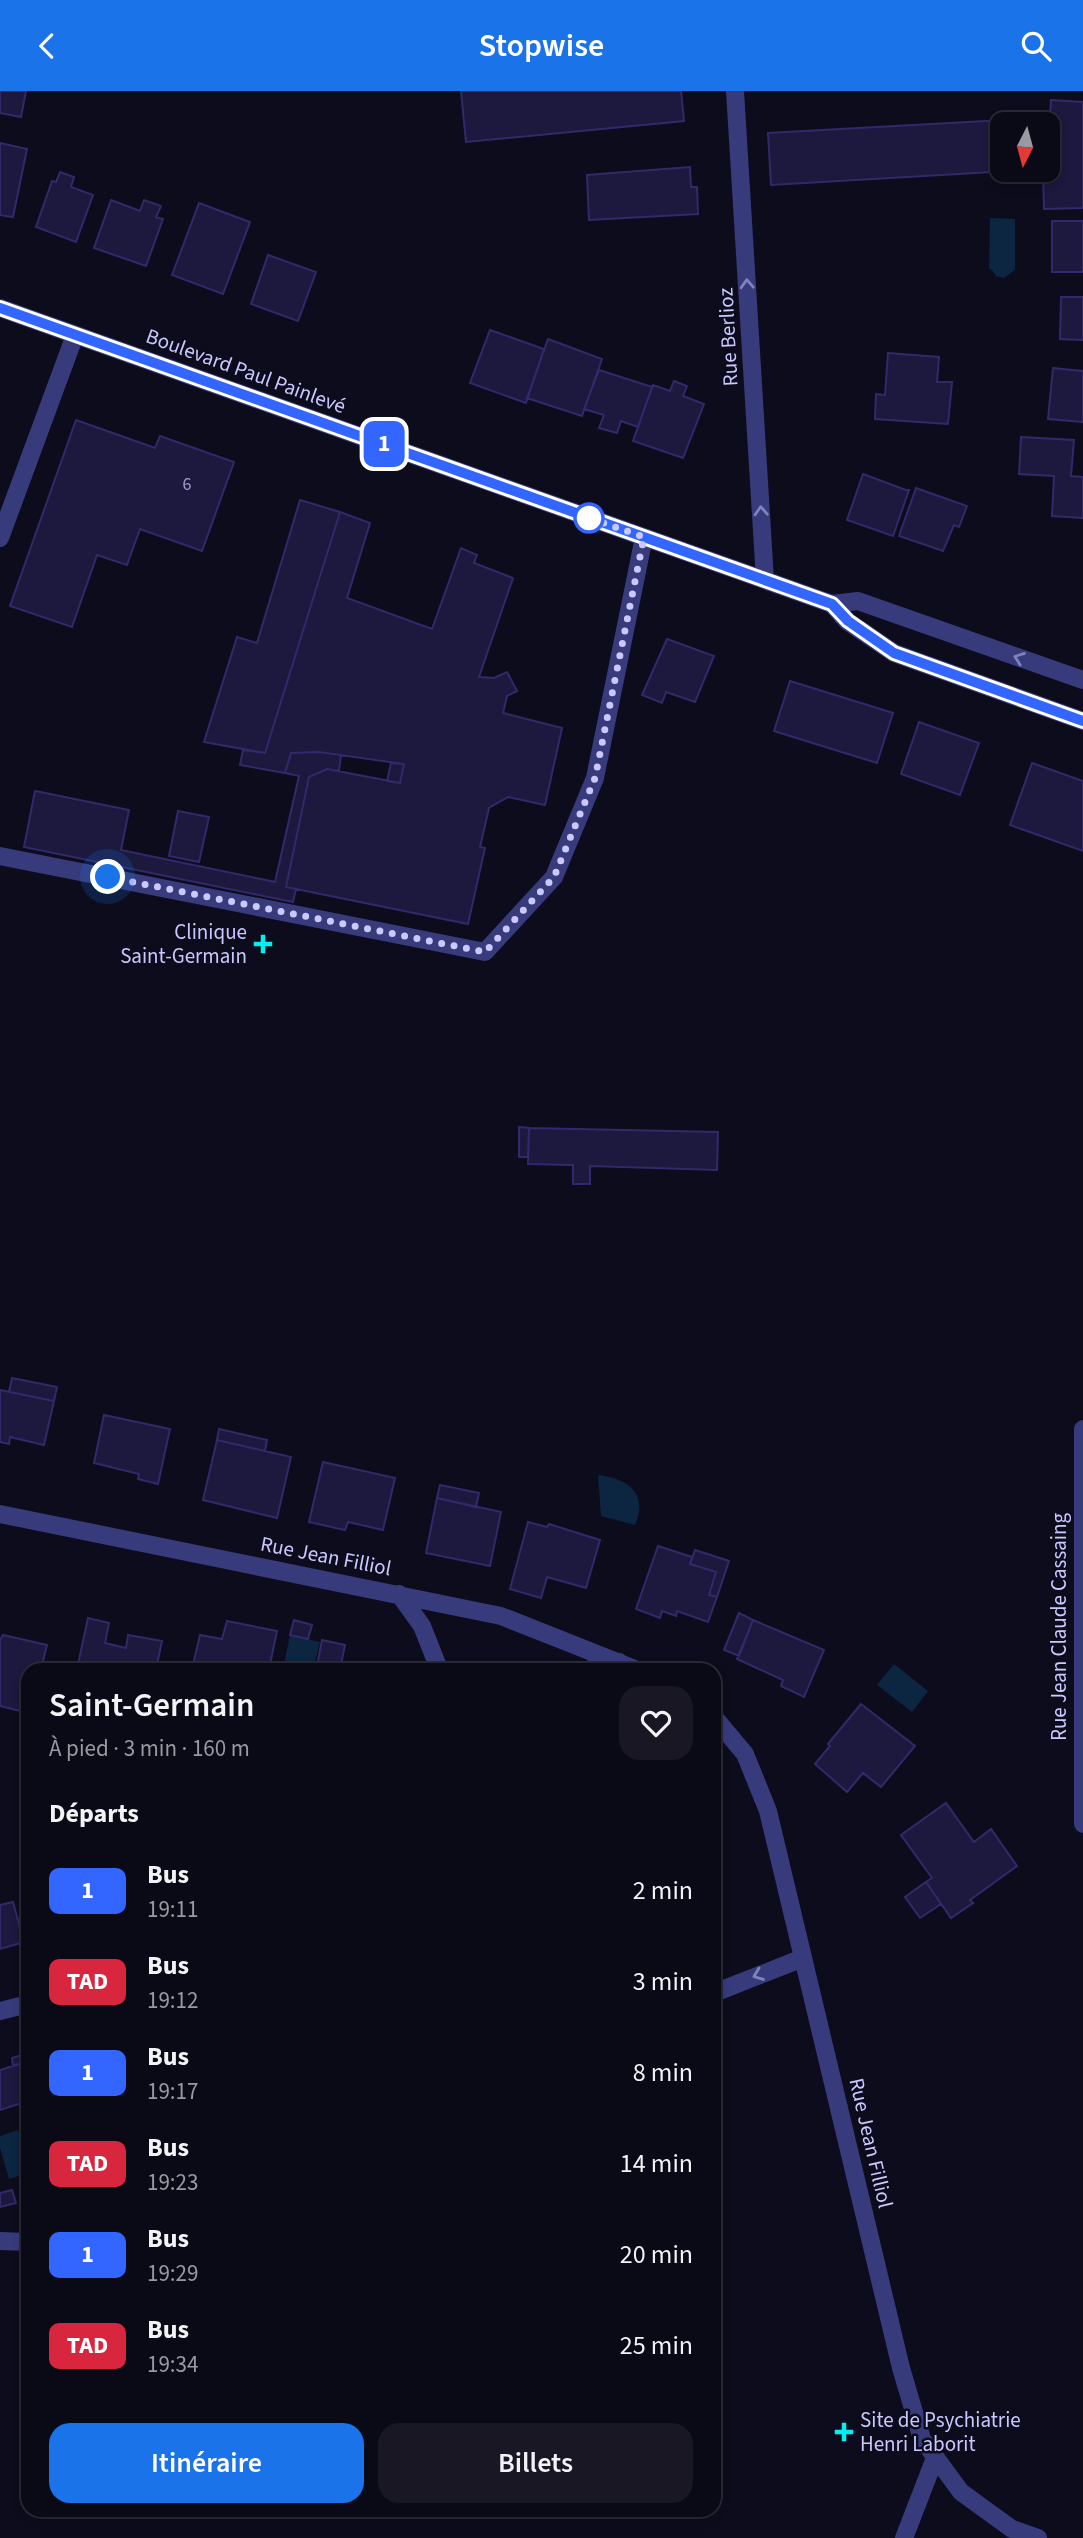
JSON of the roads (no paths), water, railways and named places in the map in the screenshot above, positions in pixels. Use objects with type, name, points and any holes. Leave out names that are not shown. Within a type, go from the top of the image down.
[{"type":"street","name":"Rue Berlioz","points":[[735,91],[765,580]]},
{"type":"street","name":"Boulevard Paul Painlevé","points":[[0,308],[832,604],[858,601],[1078,675]]},
{"type":"street","points":[[0,538],[75,335]]},
{"type":"street","points":[[0,856],[485,952],[554,877],[595,778],[644,537]]},
{"type":"street","name":"Boulevard Paul Painlevé","points":[[832,604],[848,621],[894,653],[1083,721]]},
{"type":"street","name":"Rue Jean Claude Cassaing","points":[[1083,1429],[1083,1824]]},
{"type":"street","name":"Rue Jean Filliol","points":[[0,1514],[501,1616],[619,1663]]},
{"type":"street","points":[[399,1594],[422,1626],[437,1663]]},
{"type":"street","name":"Rue Jean Filliol","points":[[721,1725],[745,1753],[768,1811],[901,2368],[922,2439],[961,2492],[1012,2529],[1038,2538]]},
{"type":"street","points":[[721,1990],[803,1958]]},
{"type":"street","points":[[0,2011],[21,2006]]},
{"type":"street","points":[[0,2241],[21,2242]]},
{"type":"street","points":[[904,2538],[935,2458]]},
{"type":"water","points":[[990,218],[1015,219],[1015,270],[1004,278],[996,276],[989,269]]},
{"type":"water","points":[[598,1475],[618,1480],[633,1489],[639,1504],[635,1525],[601,1516]]},
{"type":"water","points":[[290,1635],[320,1642],[315,1663],[284,1663]]},
{"type":"water","points":[[894,1664],[928,1691],[912,1712],[877,1685]]},
{"type":"water","points":[[18,2130],[21,2140],[21,2175],[9,2179],[0,2148],[0,2136]]},
{"type":"place","name":"Clinique Saint-Germain","points":[[263,944]]},
{"type":"place","name":"Site de Psychiatrie Henri Laborit","points":[[844,2432]]}]
